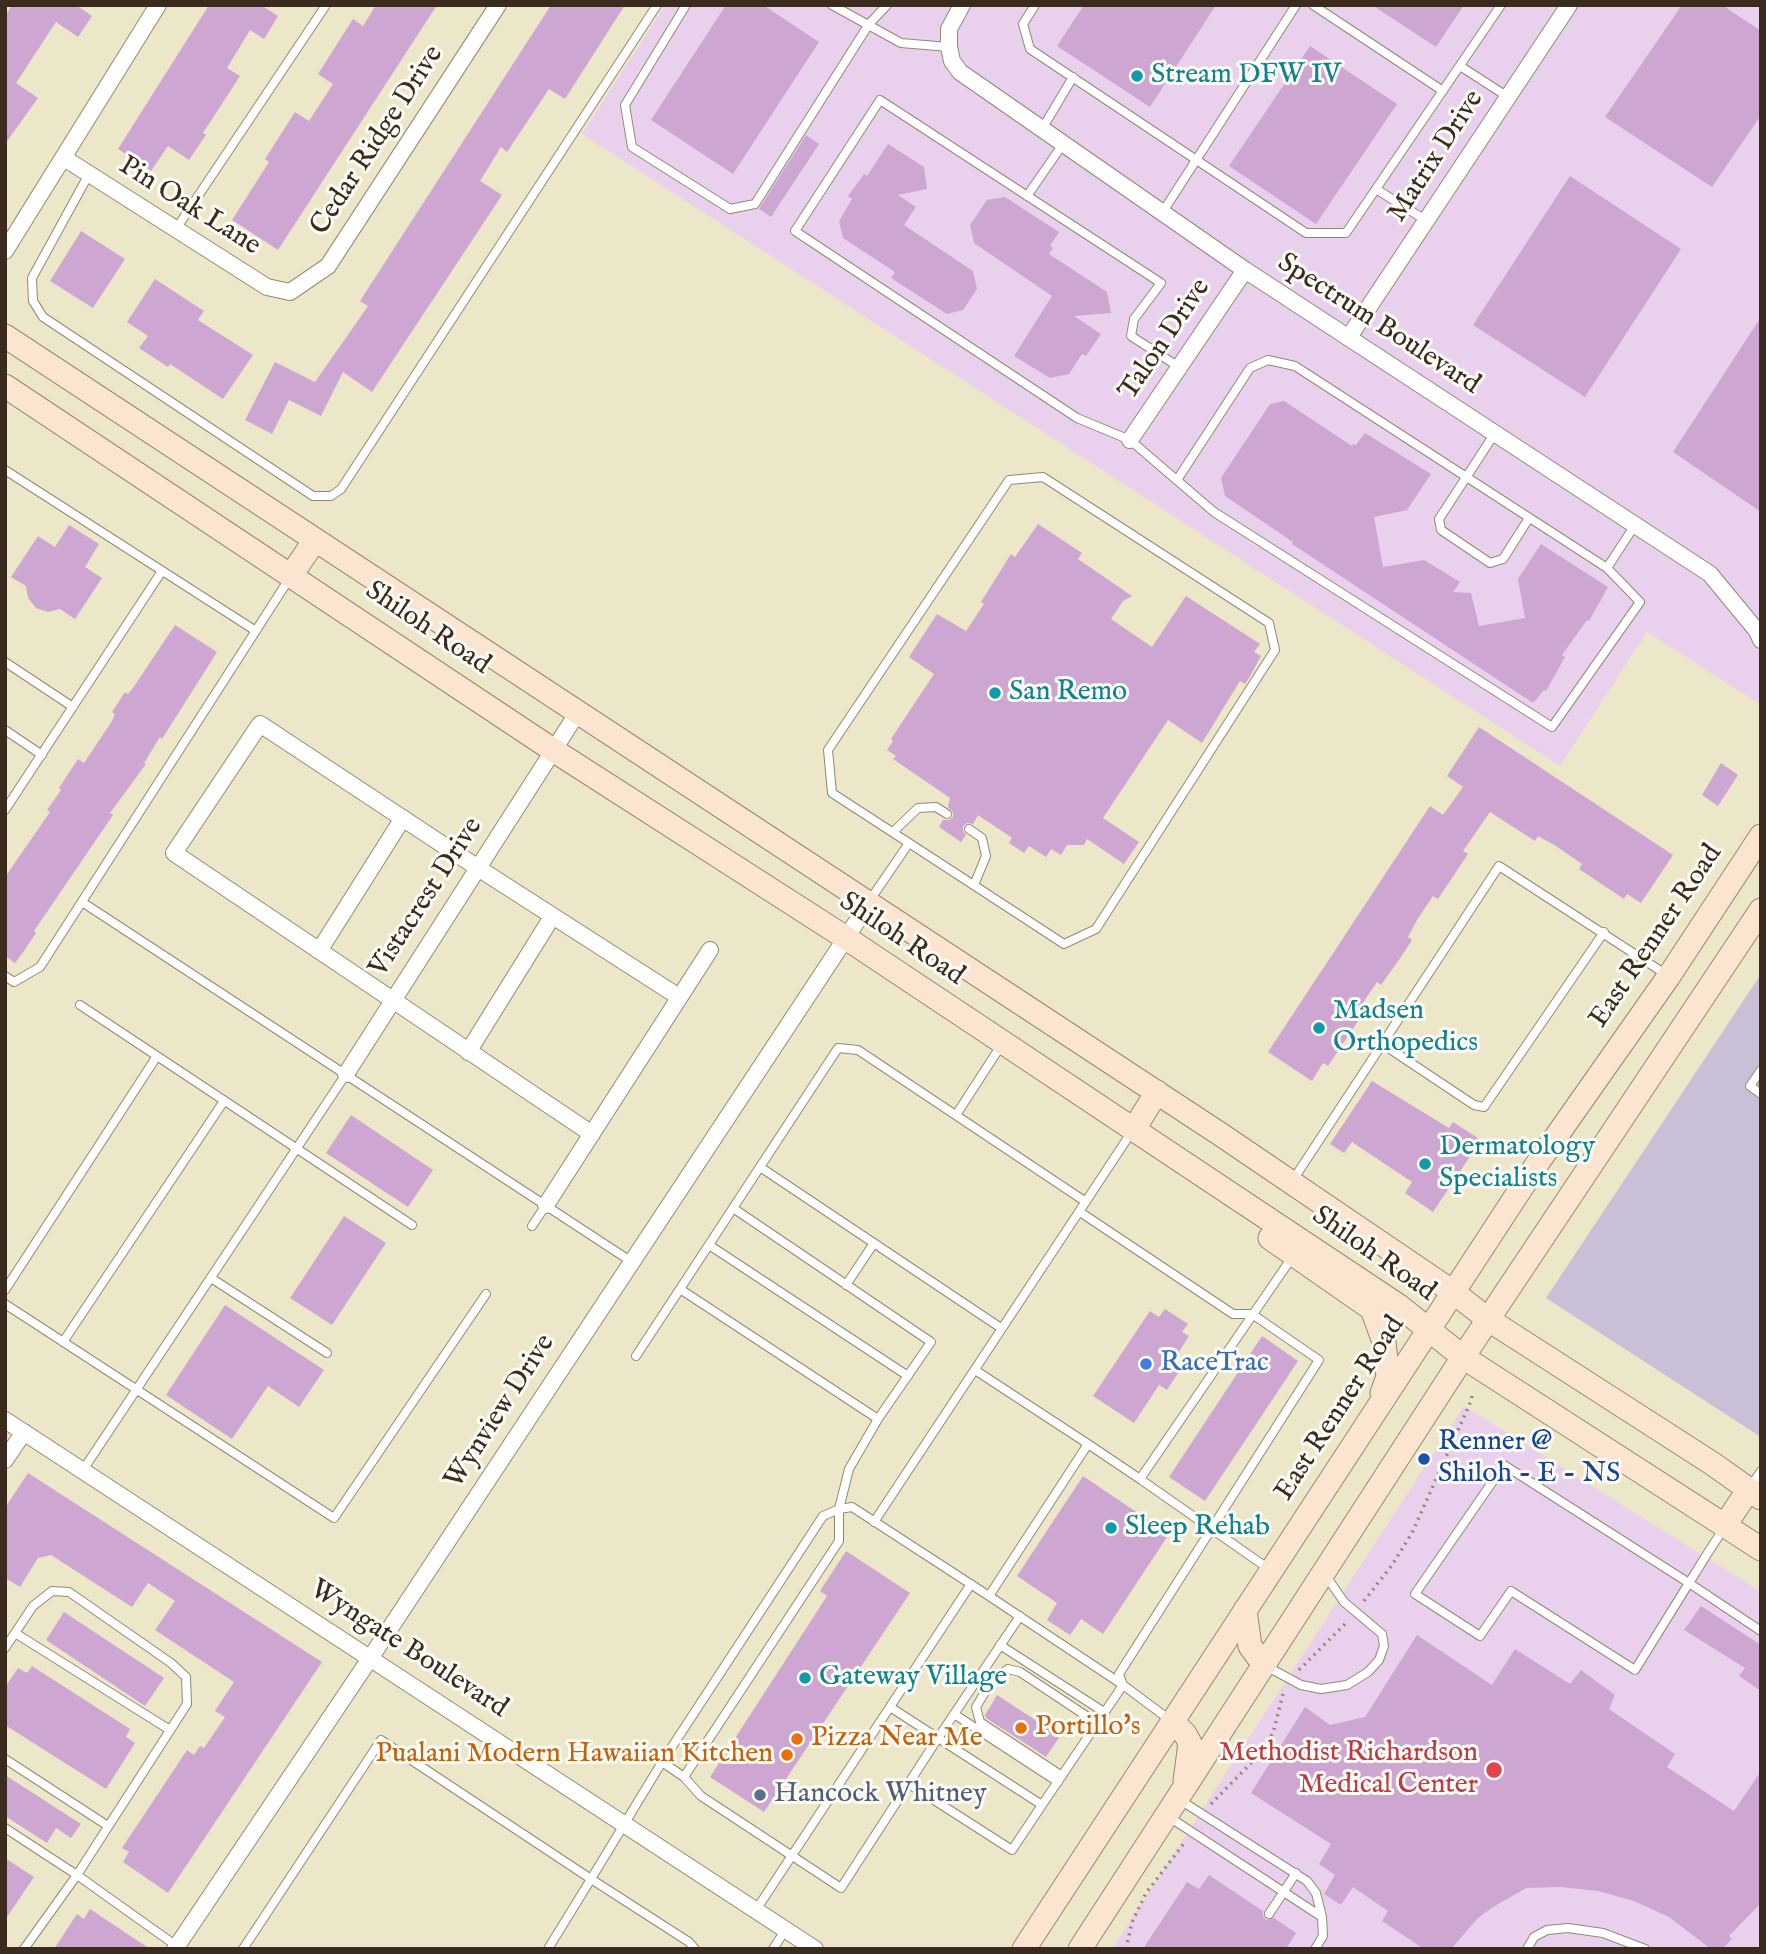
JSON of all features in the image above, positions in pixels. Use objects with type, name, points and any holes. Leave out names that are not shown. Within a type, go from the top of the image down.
[{"type":"main road","name":"Shiloh Road","points":[[5,336],[1292,1182],[1453,1292],[1489,1320],[1702,1457],[1757,1486]]},
{"type":"main road","name":"Shiloh Road","points":[[5,386],[554,750],[846,938],[1218,1186],[1228,1209],[1399,1306],[1463,1357],[1761,1549]]},
{"type":"main road","points":[[292,575],[315,540]]},
{"type":"main road","name":"East Renner Road","points":[[1024,1949],[1539,1161],[1669,976],[1761,836]]},
{"type":"main road","points":[[1080,1949],[1463,1357],[1761,910]]},
{"type":"main road","points":[[1133,1129],[1157,1093]]},
{"type":"main road","points":[[1298,1249],[1372,1309],[1384,1342],[1388,1377],[1377,1408]]},
{"type":"main road","points":[[1726,1525],[1757,1486]]},
{"type":"main road","points":[[1245,1610],[1250,1646],[1264,1665]]},
{"type":"main road","points":[[1172,1721],[1190,1743],[1176,1800]]},
{"type":"street","points":[[5,251],[159,5]]},
{"type":"street","name":"Cedar Ridge Drive","points":[[290,292],[327,266],[498,5]]},
{"type":"street","points":[[948,47],[949,29],[962,5]]},
{"type":"street","name":"Matrix Drive","points":[[1349,337],[1569,5]]},
{"type":"street","name":"Spectrum Boulevard","points":[[948,47],[952,61],[960,72],[1162,213],[1710,574],[1759,634]]},
{"type":"street","name":"Pin Oak Lane","points":[[64,158],[267,287],[290,292]]},
{"type":"street","name":"Talon Drive","points":[[1130,440],[1245,270]]},
{"type":"street","name":"Vistacrest Drive","points":[[346,1074],[578,712]]},
{"type":"street","points":[[592,1134],[174,853],[260,724],[552,917],[679,997]]},
{"type":"street","points":[[319,951],[402,818]]},
{"type":"street","name":"Wynview Drive","points":[[177,1948],[869,903]]},
{"type":"street","points":[[468,1052],[552,917]]},
{"type":"street","points":[[546,1205],[709,950]]},
{"type":"street","name":"Wyngate Boulevard","points":[[5,1420],[815,1949]]},
{"type":"street","points":[[5,1460],[24,1432]]},
{"type":"lane","points":[[176,229],[326,5]]},
{"type":"lane","points":[[89,174],[32,278],[33,301],[43,317],[313,496],[331,496],[341,489],[657,5]]},
{"type":"lane","points":[[686,5],[625,105],[632,147],[730,209],[755,204],[869,24],[887,5]]},
{"type":"lane","points":[[832,5],[901,43],[948,47]]},
{"type":"lane","points":[[1035,5],[1023,24],[1030,49],[1306,233],[1346,233],[1501,5]]},
{"type":"lane","points":[[1162,213],[1296,5]]},
{"type":"lane","points":[[1313,5],[1443,91]]},
{"type":"lane","points":[[1460,66],[1508,97]]},
{"type":"lane","points":[[1042,129],[1073,77]]},
{"type":"lane","points":[[1177,481],[1250,368],[1268,360],[1295,366],[1606,568],[1640,602],[1552,727],[1214,512],[1177,481],[1130,440],[1077,418],[796,231],[880,100],[1161,283],[1134,319],[1131,336],[1180,367]]},
{"type":"lane","points":[[1027,196],[1063,144]]},
{"type":"lane","points":[[1376,189],[1427,221]]},
{"type":"lane","points":[[1495,433],[1439,520],[1441,530],[1490,563],[1503,559],[1529,518]]},
{"type":"lane","points":[[5,470],[256,631]]},
{"type":"lane","points":[[1043,477],[1269,623],[1275,650],[1096,929],[1064,944],[909,843],[832,793],[828,750],[1009,480],[1043,477]]},
{"type":"lane","points":[[1606,568],[1635,525]]},
{"type":"lane","points":[[5,810],[8,799],[42,755],[162,571]]},
{"type":"lane","points":[[5,976],[15,982],[40,967],[292,575]]},
{"type":"lane","points":[[5,662],[73,707]]},
{"type":"lane","points":[[5,730],[42,755]]},
{"type":"lane","points":[[893,832],[918,808],[936,807],[947,814]]},
{"type":"lane","points":[[969,829],[982,838],[986,856],[974,885]]},
{"type":"lane","points":[[869,903],[909,843]]},
{"type":"lane","points":[[1292,1182],[1499,866],[1669,976]]},
{"type":"lane","points":[[82,902],[632,1262]]},
{"type":"lane","points":[[1381,1043],[1474,1105],[1484,1107],[1604,932]]},
{"type":"lane","points":[[80,1005],[412,1225]]},
{"type":"lane","points":[[956,1115],[1003,1042]]},
{"type":"lane","points":[[636,1356],[838,1048],[858,1050],[1086,1202]]},
{"type":"lane","points":[[5,1290],[157,1056]]},
{"type":"lane","points":[[1761,1070],[1750,1086],[1761,1094]]},
{"type":"lane","points":[[83,1470],[346,1074]]},
{"type":"lane","points":[[63,1342],[224,1101]]},
{"type":"lane","points":[[874,1522],[1133,1129]]},
{"type":"lane","points":[[760,1167],[1001,1328]]},
{"type":"lane","points":[[532,1226],[546,1205]]},
{"type":"lane","points":[[684,1777],[839,1541],[839,1509],[849,1469],[878,1419],[931,1342],[733,1209]]},
{"type":"lane","points":[[1080,1212],[1233,1314],[1252,1314],[1319,1360],[1119,1674],[1123,1685]]},
{"type":"lane","points":[[846,1285],[874,1244]]},
{"type":"lane","points":[[709,1245],[908,1376]]},
{"type":"lane","points":[[1140,1479],[1298,1249]]},
{"type":"lane","points":[[211,1278],[327,1353]]},
{"type":"lane","points":[[680,1289],[878,1419]]},
{"type":"lane","points":[[5,1304],[334,1518],[486,1294]]},
{"type":"lane","points":[[975,1370],[1213,1528],[1271,1570]]},
{"type":"lane","points":[[989,1596],[1088,1444]]},
{"type":"lane","points":[[1726,1525],[1689,1583],[1635,1670],[1511,1591],[1480,1636],[1415,1594],[1504,1465],[1689,1583],[1761,1631]]},
{"type":"lane","points":[[548,1949],[662,1762],[823,1517],[839,1509],[852,1507],[1020,1616],[1172,1721]]},
{"type":"lane","points":[[1264,1665],[1301,1685],[1321,1689],[1347,1685],[1368,1672],[1379,1660],[1384,1647],[1382,1634],[1344,1602],[1324,1572]]},
{"type":"lane","points":[[756,1910],[971,1584]]},
{"type":"lane","points":[[5,1648],[33,1606],[52,1591],[69,1592],[172,1662],[186,1677],[187,1704],[77,1875],[24,1949]]},
{"type":"lane","points":[[662,1762],[684,1777],[701,1796],[841,1888],[1020,1616]]},
{"type":"lane","points":[[15,1633],[170,1730]]},
{"type":"lane","points":[[1000,1645],[1104,1712]]},
{"type":"lane","points":[[1060,1779],[980,1722],[976,1707],[991,1682],[1008,1668],[1020,1672],[1097,1723]]},
{"type":"lane","points":[[909,1784],[1012,1850],[1123,1685]]},
{"type":"lane","points":[[890,1707],[1042,1805]]},
{"type":"lane","points":[[954,1714],[1060,1779]]},
{"type":"lane","points":[[243,1949],[381,1740],[689,1942],[695,1949]]},
{"type":"lane","points":[[5,1759],[108,1826]]},
{"type":"lane","points":[[1176,1800],[1307,1881],[1316,1893],[1322,1917],[1323,1936],[1315,1949]]},
{"type":"lane","points":[[1176,1800],[1283,1892],[1322,1917]]},
{"type":"lane","points":[[5,1828],[77,1875],[177,1948]]},
{"type":"lane","points":[[1269,1914],[1296,1873]]},
{"type":"lane","points":[[1527,1949],[1534,1937],[1547,1930],[1568,1927],[1603,1933],[1644,1949]]},
{"type":"lane","points":[[774,1949],[786,1929]]},
{"type":"shaded area","points":[[665,5],[1761,5],[1761,705],[1647,632],[1560,766],[582,134]]},
{"type":"shaded area","points":[[1761,974],[1761,1437],[1546,1298]]},
{"type":"shaded area","name":"Methodist Richardson Medical Center","points":[[1464,1406],[1761,1592],[1761,1949],[1112,1949]]},
{"type":"building","points":[[12,5],[76,5],[92,16],[78,37],[56,22],[16,83],[38,98],[5,144],[5,16]]},
{"type":"building","points":[[209,5],[261,5],[278,16],[264,39],[250,30],[227,68],[240,76],[189,160],[168,146],[151,171],[118,149]]},
{"type":"building","points":[[376,5],[437,5],[278,250],[232,220],[269,162],[265,159],[295,112],[309,121],[333,84],[318,74],[353,19],[363,26]]},
{"type":"building","points":[[551,5],[625,5],[565,99],[549,89],[507,152],[501,147],[480,181],[502,195],[372,392],[343,372],[321,416],[289,400],[272,434],[245,420],[275,362],[315,382],[368,306],[360,301]]},
{"type":"building","points":[[726,5],[763,5],[819,42],[733,174],[651,120]]},
{"type":"building","name":"Stream DFW IV","points":[[1084,5],[1216,5],[1150,107],[1057,46]]},
{"type":"building","points":[[1372,5],[1464,5],[1436,47]]},
{"type":"building","points":[[1682,5],[1722,5],[1761,31],[1761,115],[1712,187],[1605,117]]},
{"type":"building","points":[[1310,46],[1397,104],[1316,224],[1229,166]]},
{"type":"building","points":[[806,135],[819,144],[771,217],[759,209]]},
{"type":"building","points":[[888,144],[924,167],[927,189],[898,195],[916,207],[904,225],[973,271],[977,289],[963,310],[947,314],[891,278],[895,272],[843,238],[839,221],[852,199],[848,196],[864,174],[867,176]]},
{"type":"building","points":[[1570,176],[1681,249],[1585,397],[1473,325]]},
{"type":"building","points":[[1005,197],[1059,232],[1050,246],[1053,248],[1049,254],[1107,292],[1111,313],[1074,316],[1101,334],[1086,356],[1082,354],[1069,374],[1050,378],[1014,356],[1052,296],[974,243],[970,225],[987,200]]},
{"type":"building","points":[[81,231],[125,259],[93,308],[50,281]]},
{"type":"building","points":[[155,279],[204,311],[198,320],[253,355],[223,399],[170,364],[168,367],[139,348],[148,336],[127,322]]},
{"type":"building","points":[[1761,317],[1761,512],[1673,452]]},
{"type":"building","points":[[1284,401],[1352,446],[1356,445],[1365,433],[1431,474],[1407,510],[1374,517],[1383,567],[1424,560],[1460,582],[1453,592],[1471,593],[1479,626],[1525,618],[1518,579],[1541,544],[1608,587],[1589,621],[1587,620],[1562,655],[1565,657],[1546,691],[1533,703],[1292,544],[1293,542],[1225,496],[1221,478],[1270,404]]},
{"type":"building","name":"San Remo","points":[[1038,524],[1082,553],[1078,559],[1132,596],[1123,601],[1111,619],[1152,647],[1186,596],[1260,644],[1254,652],[1261,656],[1249,678],[1245,684],[1240,681],[1202,743],[1168,720],[1103,818],[1139,842],[1124,864],[1087,839],[1084,845],[1067,845],[1061,855],[1051,849],[1046,857],[1029,846],[1024,853],[1009,843],[1012,838],[978,815],[973,824],[967,823],[963,826],[966,835],[961,842],[939,827],[943,820],[953,817],[953,812],[948,807],[950,798],[893,759],[896,756],[887,750],[893,741],[891,739],[934,674],[909,657],[937,614],[966,631],[1011,554],[1015,557]]},
{"type":"building","points":[[69,525],[99,544],[85,567],[102,578],[75,619],[60,609],[48,612],[36,608],[28,598],[26,586],[11,577],[38,536],[55,547]]},
{"type":"building","points":[[175,625],[217,652],[15,963],[5,956],[5,877],[50,812],[47,810],[78,759],[84,763],[112,721],[115,714],[112,712],[125,692],[128,694],[133,688]]},
{"type":"building","points":[[1479,727],[1673,855],[1641,903],[1627,894],[1624,899],[1579,869],[1582,864],[1556,846],[1538,836],[1535,841],[1490,812],[1463,851],[1468,854],[1438,899],[1433,896],[1417,920],[1408,937],[1412,940],[1401,957],[1381,985],[1377,982],[1354,1018],[1358,1021],[1328,1066],[1323,1063],[1312,1081],[1268,1052],[1430,806],[1443,815],[1463,787],[1447,776]]},
{"type":"building","points":[[1721,763],[1738,775],[1718,806],[1702,795]]},
{"type":"building","name":"Dermatology Specialists","points":[[1372,1081],[1449,1128],[1453,1122],[1481,1140],[1433,1212],[1405,1193],[1412,1182],[1352,1142],[1344,1153],[1330,1144]]},
{"type":"building","points":[[351,1115],[433,1170],[408,1207],[326,1153]]},
{"type":"building","points":[[344,1216],[386,1243],[332,1325],[290,1298]]},
{"type":"building","points":[[225,1305],[324,1370],[299,1407],[268,1386],[232,1439],[166,1395]]},
{"type":"building","name":"RaceTrac","points":[[1165,1309],[1188,1324],[1182,1332],[1189,1336],[1173,1361],[1182,1367],[1167,1390],[1159,1385],[1134,1423],[1093,1396],[1150,1311],[1159,1317]]},
{"type":"building","name":"RaceTrac","points":[[1262,1336],[1298,1361],[1205,1501],[1169,1477]]},
{"type":"building","points":[[28,1473],[322,1662],[168,1893],[123,1862],[129,1852],[122,1848],[187,1750],[194,1755],[200,1746],[204,1748],[225,1717],[215,1711],[234,1682],[155,1630],[175,1601],[148,1583],[132,1607],[51,1555],[38,1558],[20,1587],[5,1578],[5,1508]]},
{"type":"building","points":[[1083,1476],[1169,1534],[1103,1634],[1081,1619],[1070,1635],[1047,1620],[1057,1603],[1017,1576]]},
{"type":"building","name":"Gateway Village","points":[[846,1551],[910,1593],[764,1812],[710,1777],[827,1596],[820,1591]]},
{"type":"building","points":[[1701,1606],[1761,1645],[1761,1691],[1739,1676],[1745,1668],[1684,1630]]},
{"type":"building","points":[[64,1612],[164,1678],[145,1706],[46,1640]]},
{"type":"building","points":[[1417,1635],[1492,1685],[1515,1649],[1570,1684],[1581,1670],[1615,1695],[1609,1709],[1675,1754],[1667,1767],[1734,1811],[1761,1771],[1761,1903],[1729,1936],[1732,1939],[1722,1949],[1711,1949],[1669,1917],[1634,1901],[1598,1891],[1561,1887],[1526,1888],[1478,1918],[1451,1949],[1424,1949],[1382,1921],[1388,1911],[1353,1887],[1341,1905],[1324,1894],[1335,1875],[1319,1864],[1331,1844],[1251,1793],[1305,1707],[1330,1725],[1365,1717]]},
{"type":"building","points":[[32,1666],[130,1729],[126,1737],[135,1743],[106,1789],[5,1725],[5,1687],[18,1668],[27,1673]]},
{"type":"building","name":"Portillo's","points":[[997,1695],[1060,1736],[1046,1757],[986,1718],[985,1715]]},
{"type":"building","points":[[5,1775],[81,1824],[71,1838],[56,1828],[47,1843],[5,1816]]},
{"type":"building","points":[[5,1858],[34,1877],[5,1920]]},
{"type":"building","points":[[1209,1875],[1263,1911],[1266,1920],[1274,1918],[1296,1933],[1286,1949],[1143,1949],[1187,1882],[1199,1889]]},
{"type":"building","points":[[90,1909],[150,1949],[54,1949],[77,1914],[84,1919]]},
{"type":"place","name":"Stream DFW IV","points":[[1137,76]]},
{"type":"place","name":"San Remo","points":[[995,693]]},
{"type":"place","name":"Madsen Orthopedics","points":[[1319,1028]]},
{"type":"place","name":"Dermatology Specialists","points":[[1425,1164]]},
{"type":"place","name":"RaceTrac","points":[[1146,1364]]},
{"type":"place","name":"Renner @ Shiloh - E - NS","points":[[1424,1459]]},
{"type":"place","name":"Sleep Rehab","points":[[1111,1528]]},
{"type":"place","name":"Gateway Village","points":[[805,1678]]},
{"type":"place","name":"Portillo's","points":[[1021,1728]]},
{"type":"place","name":"Pizza Near Me","points":[[797,1739]]},
{"type":"place","name":"Pualani Modern Hawaiian Kitchen","points":[[787,1755]]},
{"type":"place","name":"Methodist Richardson Medical Center","points":[[1494,1770]]},
{"type":"place","name":"Hancock Whitney","points":[[760,1795]]}]
